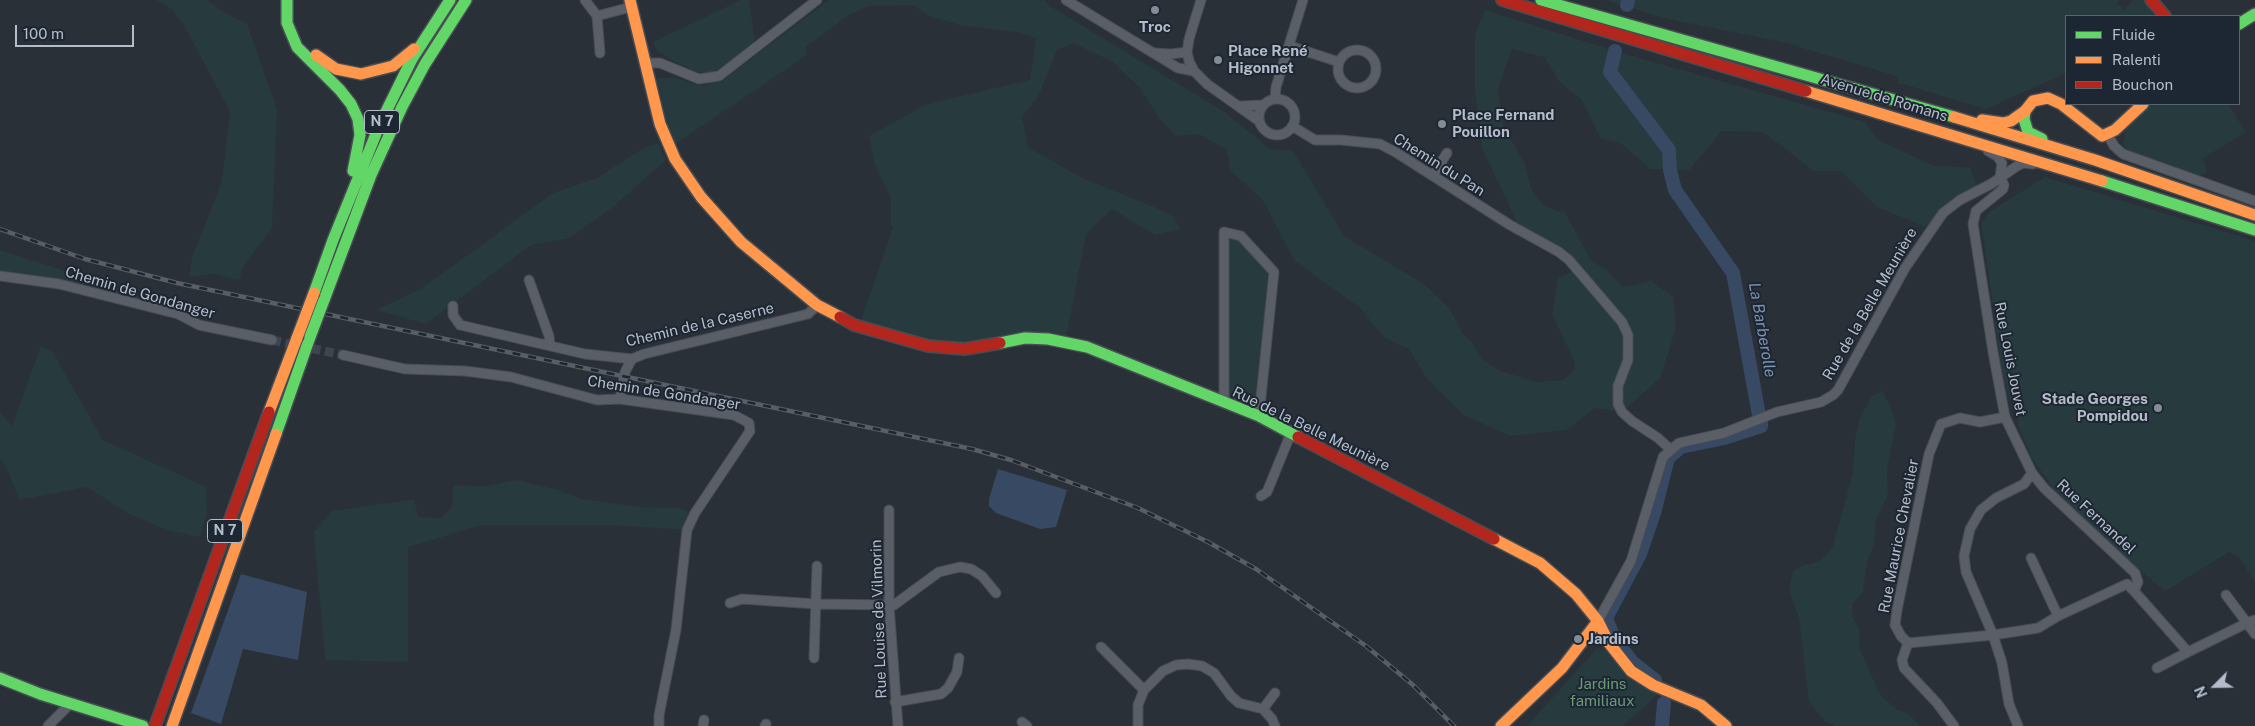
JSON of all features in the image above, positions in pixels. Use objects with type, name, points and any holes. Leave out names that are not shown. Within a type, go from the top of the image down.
[{"type":"main road","name":"N 7","points":[[155,726],[240,489],[298,338],[332,240],[356,161],[360,135],[358,119],[351,104],[340,90],[297,48],[287,23],[287,0]]},
{"type":"main road","points":[[295,0],[298,26],[308,48],[321,60],[336,69],[361,74],[384,70],[404,59],[447,5]]},
{"type":"main road","name":"N 7","points":[[172,726],[310,337],[371,176],[402,107],[425,64],[466,0]]},
{"type":"main road","name":"Avenue de Romans","points":[[1502,0],[2063,168],[2255,230]]},
{"type":"main road","name":"Avenue de Romans","points":[[1541,0],[1928,110],[2095,160],[2255,215]]},
{"type":"main road","points":[[2151,0],[2164,15]]},
{"type":"main road","name":"Rue de la Belle Meunière","points":[[630,3],[666,140],[685,175],[719,219],[741,242],[817,305],[854,325],[928,346],[965,349],[1025,338],[1069,342],[1087,347],[1258,416],[1540,563],[1576,594],[1598,621],[1609,643],[1631,671],[1653,685],[1701,705],[1726,726]]},
{"type":"main road","name":"N 7","points":[[332,240],[380,124],[412,59],[447,5]]},
{"type":"main road","points":[[2240,23],[2255,14]]},
{"type":"main road","points":[[1928,110],[2003,123],[2011,121],[2025,111],[2029,104],[2038,99],[2053,100],[2098,134],[2108,135],[2143,105]]},
{"type":"main road","points":[[2025,111],[2028,132],[2095,160]]},
{"type":"main road","points":[[1501,726],[1562,668],[1598,621]]},
{"type":"main road","points":[[0,678],[40,694],[142,726]]},
{"type":"street","points":[[585,0],[597,16],[600,53]]},
{"type":"street","points":[[645,63],[660,63],[699,79],[719,76],[818,0]]},
{"type":"street","points":[[1066,0],[1178,68],[1194,71]]},
{"type":"street","points":[[1201,0],[1187,52],[1194,71],[1207,84],[1260,121],[1266,131],[1277,135],[1283,134],[1292,126],[1295,115],[1291,105],[1286,101],[1275,99],[1263,105],[1240,106]]},
{"type":"street","points":[[1275,99],[1276,87],[1303,0]]},
{"type":"street","points":[[597,16],[630,3]]},
{"type":"street","points":[[1290,46],[1339,62]]},
{"type":"street","points":[[1358,50],[1364,52],[1373,60],[1375,72],[1373,78],[1364,86],[1352,87],[1346,85],[1339,75],[1339,62],[1346,53],[1358,50]]},
{"type":"street","points":[[1153,53],[1171,54],[1187,52]]},
{"type":"street","points":[[1260,121],[1259,116],[1263,105]]},
{"type":"street","name":"Chemin du Pan","points":[[1292,126],[1314,140],[1341,140],[1380,144],[1570,260],[1622,322],[1628,335],[1628,360],[1618,386],[1618,404],[1622,412],[1658,438],[1671,450]]},
{"type":"street","points":[[1932,128],[1993,152],[2002,163],[2000,177]]},
{"type":"street","points":[[2108,135],[2114,146],[2123,154],[2255,201]]},
{"type":"street","points":[[1433,176],[1447,153]]},
{"type":"street","name":"Rue de la Belle Meunière","points":[[1671,450],[1679,443],[1724,433],[1777,412],[1821,402],[1833,395],[1838,390],[1905,268],[1934,223],[1951,206],[2024,163],[2063,168]]},
{"type":"street","name":"Rue Louis Jouvet","points":[[2000,177],[2004,185],[2003,189],[1979,207],[1973,224],[2005,416],[2032,473]]},
{"type":"street","points":[[1224,402],[1224,232],[1241,236],[1274,272],[1258,416]]},
{"type":"street","name":"Chemin de Gondanger","points":[[0,276],[59,284],[178,314],[199,325],[272,340]]},
{"type":"street","points":[[529,280],[550,336],[550,345]]},
{"type":"street","name":"Chemin de la Caserne","points":[[453,306],[453,315],[460,325],[584,354],[632,359],[808,314],[817,305]]},
{"type":"street","name":"Chemin de Gondanger","points":[[343,355],[405,369],[465,371],[511,377],[597,400],[620,399],[734,415],[749,423],[750,431],[695,513],[687,530],[676,630],[659,715],[659,726]]},
{"type":"street","points":[[620,399],[625,372],[632,359]]},
{"type":"street","name":"Rue Maurice Chevalier","points":[[1908,643],[1901,636],[1895,625],[1897,610],[1929,454],[1941,424],[1960,418],[1980,422],[2005,416]]},
{"type":"street","points":[[1261,496],[1267,492],[1291,433]]},
{"type":"street","points":[[1598,621],[1631,562],[1663,457],[1671,450]]},
{"type":"street","points":[[2018,726],[2009,704],[2002,664],[1993,635],[1966,572],[1964,556],[1970,529],[1981,510],[1996,498],[2024,484],[2032,473]]},
{"type":"street","name":"Rue Fernandel","points":[[2032,473],[2044,488],[2135,573],[2138,582],[2134,591]]},
{"type":"street","name":"Rue Louise de Vilmorin","points":[[889,510],[888,605],[898,726]]},
{"type":"street","points":[[2031,558],[2058,616]]},
{"type":"street","points":[[814,658],[817,566]]},
{"type":"street","points":[[730,603],[742,599],[816,604],[894,605],[939,572],[960,567],[971,569],[982,576],[996,594]]},
{"type":"street","points":[[1954,726],[1937,702],[1904,668],[1902,660],[1908,643],[1993,635],[2038,628],[2058,616],[2127,584],[2188,652]]},
{"type":"street","points":[[2226,595],[2251,622],[2255,634]]},
{"type":"street","points":[[2157,668],[2251,622]]},
{"type":"street","points":[[1101,647],[1144,690]]},
{"type":"street","points":[[895,702],[941,694],[948,688],[958,672],[960,658]]},
{"type":"street","points":[[1138,726],[1138,705],[1144,690],[1164,671],[1176,665],[1202,666],[1214,673],[1238,703],[1263,708],[1272,719],[1274,726]]},
{"type":"street","points":[[1263,708],[1275,693]]},
{"type":"street","points":[[48,726],[71,703]]},
{"type":"green space","points":[[156,0],[208,0],[220,10],[247,24],[277,109],[272,228],[243,267],[239,280],[213,274],[189,277],[192,258],[222,181],[230,112],[185,27],[172,9]]},
{"type":"green space","points":[[741,0],[749,0],[755,42],[713,73],[696,72],[658,52],[653,42]]},
{"type":"green space","points":[[829,0],[1044,0],[1050,6],[1226,113],[1270,149],[1293,151],[1344,236],[1425,285],[1450,309],[1462,333],[1471,341],[1483,360],[1500,371],[1537,382],[1563,380],[1575,369],[1574,360],[1552,315],[1558,278],[1577,269],[1510,225],[1516,220],[1482,148],[1475,90],[1475,34],[1485,10],[1615,51],[1865,122],[1878,140],[1934,166],[1970,167],[1978,189],[1951,200],[1926,227],[1877,207],[1841,171],[1814,171],[1763,132],[1722,131],[1689,170],[1651,169],[1621,143],[1601,139],[1582,100],[1560,82],[1544,57],[1512,49],[1498,89],[1503,126],[1525,164],[1531,189],[1544,206],[1565,213],[1591,260],[1608,271],[1623,287],[1652,281],[1673,297],[1676,328],[1660,378],[1622,412],[1595,408],[1566,430],[1511,436],[1465,416],[1427,379],[1409,349],[1385,338],[1360,308],[1294,260],[1263,200],[1231,171],[1226,149],[1199,134],[1176,136],[1159,118],[1140,88],[1113,62],[1073,43],[1057,50],[1038,97],[1022,117],[1028,147],[1080,177],[1171,214],[1181,229],[1155,235],[1112,209],[1086,234],[1066,339],[967,344],[932,340],[860,323],[893,228],[891,225],[891,198],[875,165],[869,136],[927,104],[1030,80],[1036,38],[1016,32],[960,25],[929,16],[914,5],[869,6],[849,15],[805,47],[807,55],[675,144],[668,125],[657,78],[674,78],[702,86],[722,81]]},
{"type":"green space","points":[[1605,0],[2119,0],[2117,3],[2124,10],[2133,0],[2146,0],[2153,15],[2065,15],[2065,73],[1986,109],[1899,83],[1896,76],[1783,42],[1668,19]]},
{"type":"green space","points":[[2151,105],[2229,105],[2246,132],[2202,159],[2206,166],[2206,173],[2195,178],[2126,153],[2123,143],[2126,128]]},
{"type":"green space","points":[[658,143],[666,160],[614,206],[570,238],[531,245],[426,324],[376,310],[421,289],[553,193],[597,178],[642,149]]},
{"type":"green space","points":[[2045,177],[2255,241],[2255,582],[2238,556],[2229,552],[2165,591],[2095,533],[2069,507],[2052,487],[2032,458],[2018,426],[2019,412],[2010,399],[2003,376],[1982,222],[1989,212]]},
{"type":"green space","points":[[1224,232],[1241,236],[1274,272],[1259,416],[1224,402]]},
{"type":"green space","points":[[0,250],[126,291],[178,314],[59,284],[0,276]]},
{"type":"green space","points":[[41,346],[52,351],[103,440],[206,487],[207,513],[200,537],[170,531],[129,514],[87,487],[19,500],[8,470],[0,459],[0,412],[12,426]]},
{"type":"green space","points":[[1882,391],[1891,407],[1896,424],[1887,470],[1888,495],[1876,520],[1874,544],[1867,562],[1863,592],[1852,604],[1852,616],[1859,629],[1860,650],[1881,696],[1898,710],[1909,714],[1920,726],[1835,726],[1825,722],[1809,701],[1799,618],[1789,590],[1793,571],[1804,565],[1819,562],[1832,549],[1853,473],[1855,441],[1860,417],[1872,396]]},
{"type":"green space","points":[[517,480],[554,489],[582,499],[640,507],[677,508],[695,513],[687,530],[612,525],[482,525],[408,547],[408,662],[325,660],[314,532],[332,511],[414,499],[418,517],[441,518],[452,507],[453,485],[485,486]]},
{"type":"green space","name":"Jardins familiaux","points":[[1597,648],[1609,651],[1620,665],[1657,695],[1623,726],[1527,726]]},
{"type":"water","points":[[998,469],[1067,490],[1056,527],[1040,529],[996,513],[989,506],[989,499]]},
{"type":"water","points":[[241,574],[307,592],[298,660],[243,649],[221,724],[191,713]]},
{"type":"waterway","name":"La Barberolle","points":[[1627,5],[1628,0]]},
{"type":"waterway","name":"La Barberolle","points":[[1615,51],[1610,72],[1669,150],[1670,170],[1675,190],[1733,273],[1759,415]]},
{"type":"waterway","name":"La Barberolle","points":[[1655,680],[1632,662],[1614,638],[1606,618],[1640,554],[1654,513],[1668,458],[1681,447],[1724,438],[1761,426],[1761,423]]},
{"type":"waterway","name":"La Barberolle","points":[[1662,726],[1664,703]]},
{"type":"tunnel","points":[[272,340],[343,355]]},
{"type":"railway","points":[[0,229],[85,259],[177,283],[972,449],[1011,460],[1138,508],[1208,542],[1256,569],[1366,646],[1413,685],[1454,726]]},
{"type":"traffic: fast","points":[[287,0],[287,23],[297,47],[340,90],[351,104],[358,119],[360,135],[353,171]]},
{"type":"traffic: fast","points":[[314,293],[333,240],[380,124],[412,59],[450,0]]},
{"type":"traffic: fast","points":[[324,300],[371,175],[402,107],[425,64],[466,0]]},
{"type":"traffic: fast","points":[[1541,0],[1954,117]]},
{"type":"traffic: fast","points":[[2240,23],[2255,14]]},
{"type":"traffic: fast","points":[[2025,111],[2024,119],[2028,132],[2042,139]]},
{"type":"traffic: fast","points":[[2102,181],[2255,230]]},
{"type":"traffic: fast","points":[[310,337],[324,300]]},
{"type":"traffic: fast","points":[[276,434],[310,337]]},
{"type":"traffic: fast","points":[[1000,343],[1025,338],[1048,339],[1087,347],[1259,416],[1298,437]]},
{"type":"traffic: fast","points":[[0,678],[40,694],[143,726]]},
{"type":"traffic: slow","points":[[630,0],[660,124],[675,159],[701,197],[741,242],[817,305],[840,317]]},
{"type":"traffic: slow","points":[[316,55],[336,69],[361,74],[393,66],[414,49]]},
{"type":"traffic: slow","points":[[1806,91],[2102,181]]},
{"type":"traffic: slow","points":[[1982,120],[2003,123],[2011,121],[2025,111],[2033,101],[2048,98],[2061,104],[2102,136],[2115,130],[2142,105]]},
{"type":"traffic: slow","points":[[1954,117],[2095,160],[2255,215]]},
{"type":"traffic: slow","points":[[297,338],[314,293]]},
{"type":"traffic: slow","points":[[269,412],[297,338]]},
{"type":"traffic: slow","points":[[172,726],[276,434]]},
{"type":"traffic: slow","points":[[1494,539],[1540,563],[1576,594],[1598,621],[1609,643],[1631,671],[1653,685],[1701,705],[1726,726]]},
{"type":"traffic: slow","points":[[1501,726],[1562,668],[1598,621]]},
{"type":"traffic: jam","points":[[1502,0],[1806,91]]},
{"type":"traffic: jam","points":[[2151,0],[2164,15]]},
{"type":"traffic: jam","points":[[840,317],[854,325],[928,346],[965,349],[1000,343]]},
{"type":"traffic: jam","points":[[155,726],[269,412]]},
{"type":"traffic: jam","points":[[1298,437],[1494,539]]},
{"type":"place","name":"Troc","points":[[1155,10]]},
{"type":"place","name":"Place René Higonnet","points":[[1218,60]]},
{"type":"place","name":"Place Fernand Pouillon","points":[[1442,124]]},
{"type":"place","name":"Stade Georges Pompidou","points":[[2158,408]]},
{"type":"place","name":"Jardins","points":[[1578,639]]}]
